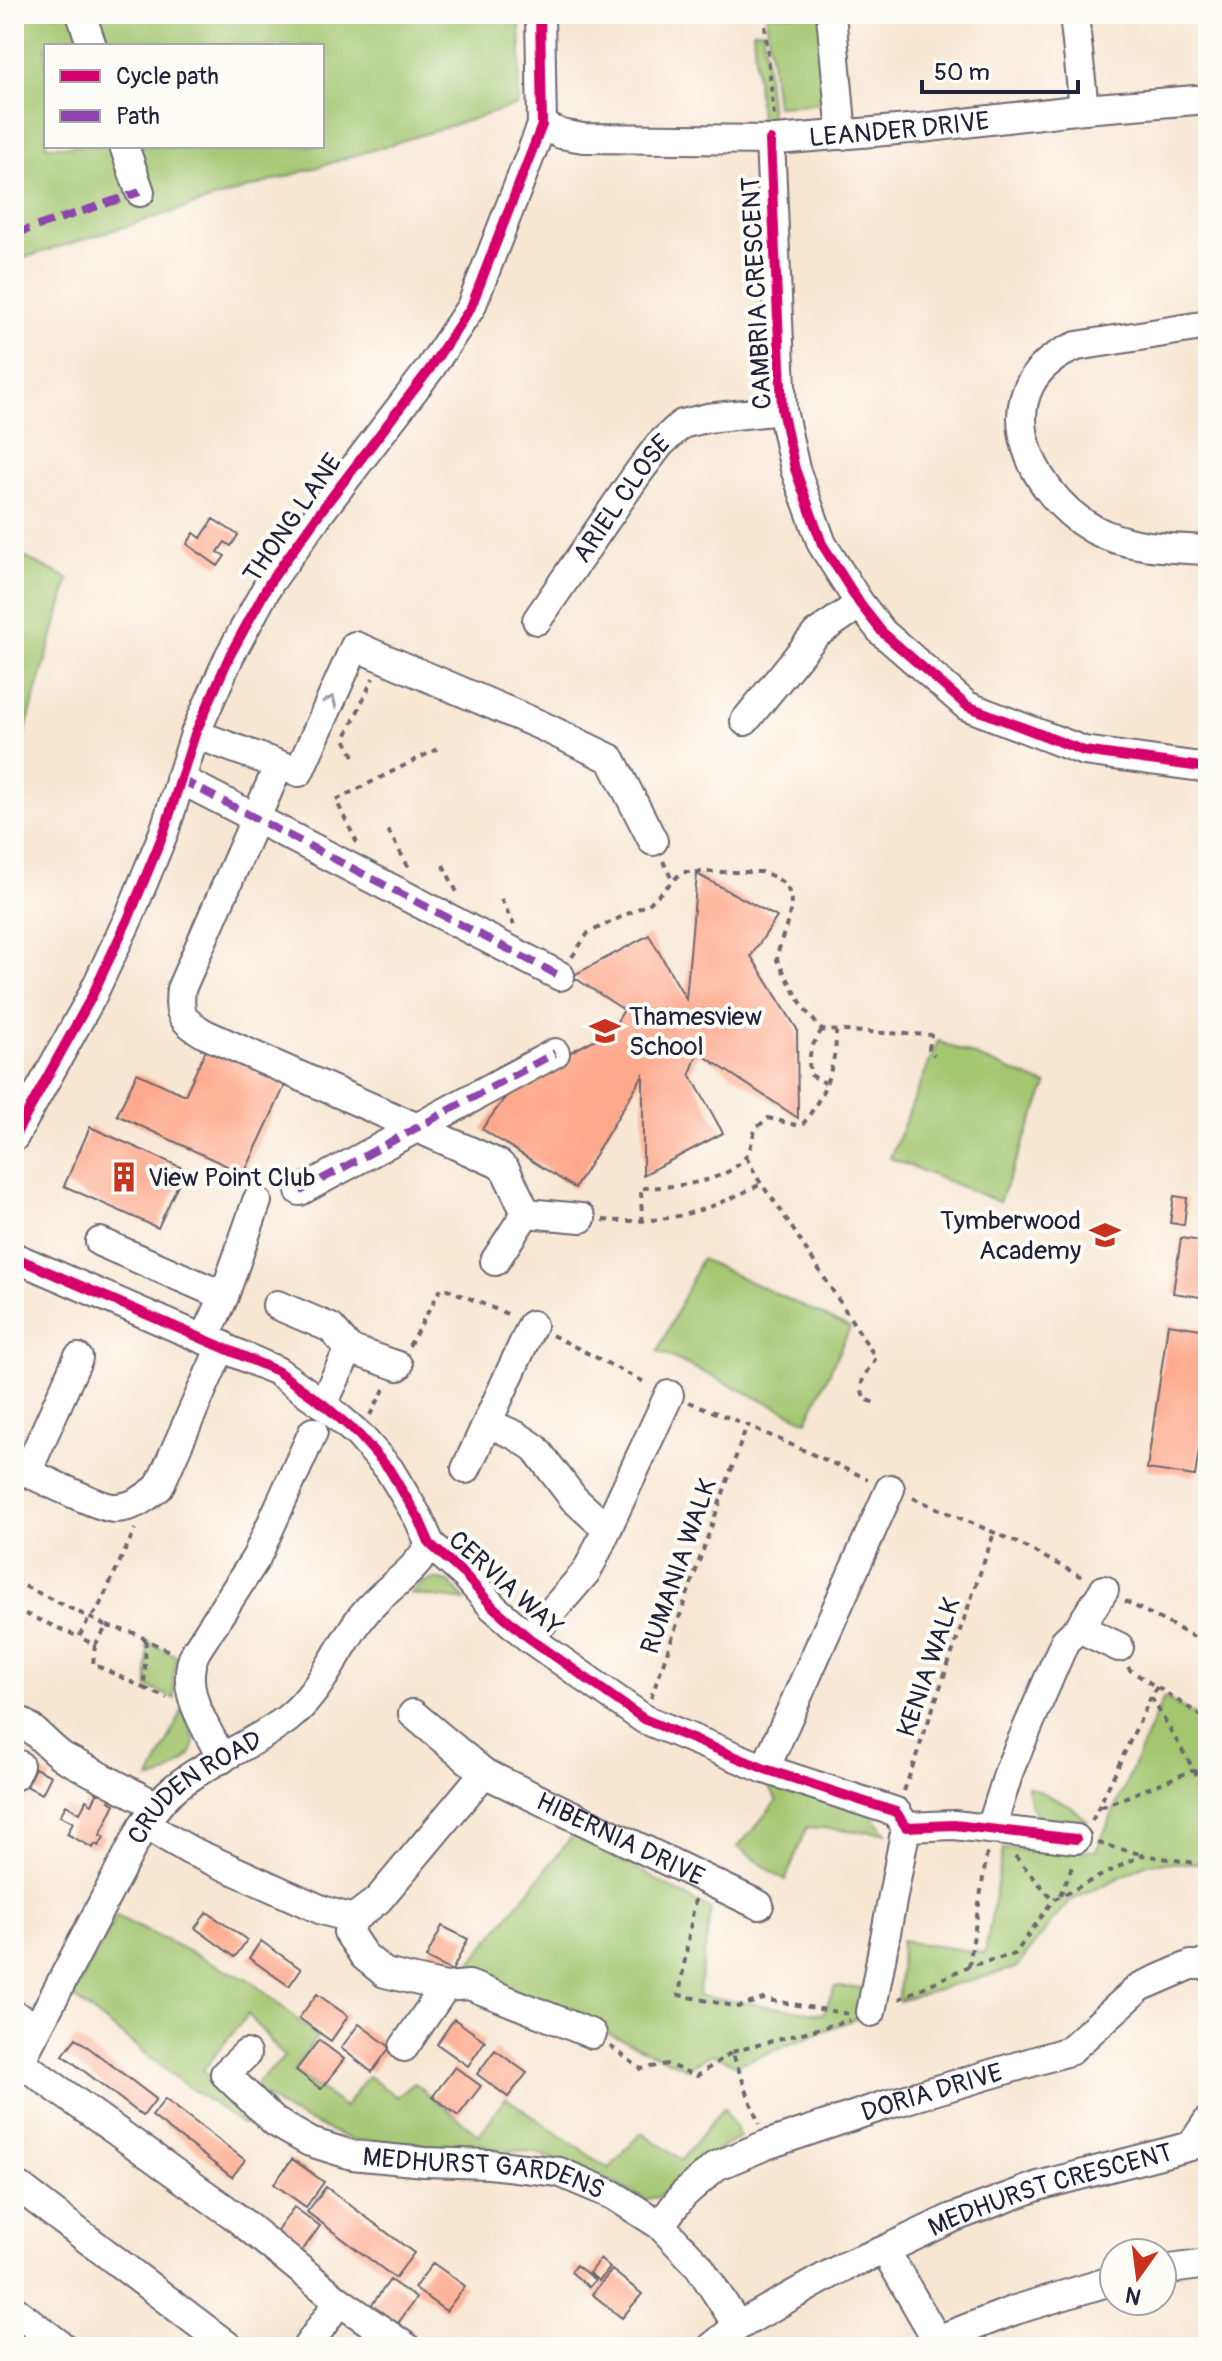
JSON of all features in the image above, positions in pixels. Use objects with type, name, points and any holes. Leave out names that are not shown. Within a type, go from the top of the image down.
[{"type":"street","points":[[81,14],[91,44]]},
{"type":"street","name":"THONG LANE","points":[[14,1137],[91,998],[129,917],[164,832],[195,734],[230,655],[270,582],[429,370],[471,307],[542,125],[540,14]]},
{"type":"street","points":[[831,14],[842,135]]},
{"type":"street","points":[[1074,14],[1084,109]]},
{"type":"street","name":"LEANDER DRIVE","points":[[542,125],[561,134],[583,138],[773,140],[1208,99]]},
{"type":"street","name":"CAMBRIA CRESCENT","points":[[773,140],[782,410],[795,469],[822,544],[860,604],[882,632],[967,706],[1084,751],[1208,768]]},
{"type":"street","points":[[125,148],[140,192]]},
{"type":"street","points":[[1208,325],[1077,346],[1059,352],[1046,361],[1027,391],[1021,421],[1022,435],[1033,463],[1058,501],[1074,517],[1127,543],[1208,550]]},
{"type":"street","name":"ARIEL CLOSE","points":[[537,620],[638,473],[660,444],[682,424],[707,418],[782,410]]},
{"type":"street","points":[[745,721],[816,634],[860,604]]},
{"type":"street","points":[[526,1213],[502,1166],[205,1034],[182,1017],[179,1005],[181,989],[254,818],[289,769],[355,646],[611,759],[653,841]]},
{"type":"street","points":[[195,734],[289,769]]},
{"type":"street","points":[[180,779],[560,976]]},
{"type":"street","points":[[300,1191],[555,1053]]},
{"type":"street","points":[[78,1358],[21,1469],[110,1509],[141,1499],[159,1487],[214,1342],[224,1296],[257,1201]]},
{"type":"street","points":[[526,1213],[581,1218]]},
{"type":"street","points":[[495,1261],[526,1213]]},
{"type":"street","points":[[100,1242],[224,1296]]},
{"type":"street","name":"CERVIA WAY","points":[[14,1257],[277,1371],[323,1404],[359,1435],[389,1469],[430,1544],[466,1576],[493,1607],[529,1638],[644,1719],[901,1820],[1080,1839]]},
{"type":"street","points":[[277,1305],[331,1328],[349,1349],[398,1366]]},
{"type":"street","points":[[466,1469],[532,1325]]},
{"type":"street","points":[[323,1404],[349,1349]]},
{"type":"street","name":"CERVIA WAY","points":[[529,1638],[586,1572],[669,1395]]},
{"type":"street","points":[[488,1423],[535,1448],[574,1499],[609,1525]]},
{"type":"street","points":[[222,1759],[192,1696],[189,1679],[191,1662],[256,1558],[313,1432]]},
{"type":"street","points":[[765,1769],[890,1489]]},
{"type":"street","name":"CRUDEN ROAD","points":[[17,2068],[26,2021],[151,1815],[174,1788],[272,1729],[303,1704],[364,1614],[411,1572],[430,1544]]},
{"type":"street","points":[[991,1829],[1010,1768],[1065,1641],[1079,1628],[1104,1590]]},
{"type":"street","points":[[1079,1628],[1119,1647]]},
{"type":"street","name":"HIBERNIA DRIVE","points":[[413,1714],[484,1773],[759,1905]]},
{"type":"street","points":[[14,1718],[32,1728],[63,1757],[151,1815],[189,1850],[322,1910],[353,1919]]},
{"type":"street","points":[[484,1773],[378,1900],[353,1919],[348,1932],[364,1956],[385,1973],[445,1987],[469,1985],[592,2034]]},
{"type":"street","points":[[871,2012],[901,1820]]},
{"type":"street","name":"DORIA DRIVE","points":[[660,2225],[683,2195],[716,2166],[766,2145],[897,2102],[1069,2051],[1140,1987],[1191,1965],[1208,1965]]},
{"type":"street","points":[[404,2047],[445,1987]]},
{"type":"street","name":"MEDHURST GARDENS","points":[[246,2054],[225,2074],[275,2122],[310,2142],[352,2155],[559,2172],[613,2195],[660,2225],[699,2266],[738,2326]]},
{"type":"street","points":[[17,2068],[232,2214],[339,2301],[406,2347]]},
{"type":"street","name":"MEDHURST CRESCENT","points":[[712,2347],[738,2326],[847,2265],[952,2218],[1038,2186],[1191,2146],[1208,2121]]},
{"type":"street","points":[[14,2185],[229,2347]]},
{"type":"street","points":[[885,2250],[939,2345],[1015,2310],[1098,2285]]},
{"type":"street","points":[[1178,2268],[1208,2264]]},
{"type":"street","points":[[307,2347],[339,2301]]},
{"type":"street","points":[[14,2310],[63,2347]]},
{"type":"path","points":[[764,14],[773,140]]},
{"type":"path","points":[[354,756],[345,739],[373,678]]},
{"type":"path","points":[[374,879],[336,800],[437,749]]},
{"type":"path","points":[[560,976],[588,933],[650,903],[682,872],[761,872],[782,882],[788,892],[792,911],[777,960],[805,1010],[822,1030],[931,1035],[929,1049],[934,1055]]},
{"type":"path","points":[[822,1030],[812,1046],[809,1069],[811,1075],[825,1083]]},
{"type":"path","points":[[642,1222],[641,1188],[668,1187],[711,1178],[730,1170],[746,1157],[755,1130],[768,1118],[803,1124],[816,1106],[825,1083],[834,1056],[836,1031]]},
{"type":"path","points":[[746,1157],[876,1358],[864,1374],[861,1386],[865,1399],[877,1404]]},
{"type":"path","points":[[581,1218],[642,1222],[695,1213],[761,1184]]},
{"type":"path","points":[[669,1395],[747,1425],[1014,1541],[1208,1644]]},
{"type":"path","points":[[79,1637],[89,1618],[97,1611],[141,1499]]},
{"type":"path","points":[[14,1581],[107,1626],[134,1633],[191,1662]]},
{"type":"path","points":[[14,1609],[95,1645]]},
{"type":"path","points":[[107,1626],[95,1645],[93,1664],[175,1701]]},
{"type":"path","points":[[144,1688],[146,1640]]},
{"type":"path","points":[[1119,1647],[1130,1670],[1208,1720]]},
{"type":"path","points":[[1060,1895],[1080,1839],[1099,1808],[1157,1687]]},
{"type":"path","points":[[1151,1697],[1208,1797]]},
{"type":"path","points":[[1099,1808],[1194,1770]]},
{"type":"path","points":[[991,1829],[1053,1900]]},
{"type":"path","points":[[969,1966],[991,1829]]},
{"type":"path","points":[[1080,1839],[1142,1855],[1208,1865]]},
{"type":"path","points":[[871,2012],[969,1966],[1015,1954],[1053,1900],[1142,1855]]},
{"type":"path","points":[[592,2034],[641,2069],[667,2064],[697,2076],[732,2052],[862,2016],[763,1999],[738,2007],[679,1995],[699,1877]]},
{"type":"path","points":[[732,2052],[766,2145]]},
{"type":"green space","points":[[14,14],[519,14],[518,105],[14,261]]},
{"type":"green space","points":[[766,14],[823,14],[833,103],[776,106]]},
{"type":"green space","points":[[763,30],[771,120],[760,120],[753,31]]},
{"type":"green space","points":[[14,552],[69,579],[14,763]]},
{"type":"green space","points":[[938,1041],[1047,1085],[999,1202],[890,1158]]},
{"type":"green space","points":[[701,1259],[850,1328],[807,1421],[658,1351]]},
{"type":"green space","points":[[434,1579],[449,1582],[466,1601],[410,1594],[422,1583]]},
{"type":"green space","points":[[147,1642],[177,1656],[173,1677],[175,1699],[148,1687]]},
{"type":"green space","points":[[1164,1697],[1208,1723],[1208,1863],[1150,1863],[1068,1902],[1016,1968],[899,2001],[901,1941],[985,1953],[1003,1849],[1096,1851]]},
{"type":"green space","points":[[182,1710],[191,1728],[193,1750],[173,1770],[150,1780]]},
{"type":"green space","points":[[764,1780],[870,1814],[886,1833],[807,1827],[785,1881],[738,1847],[777,1801]]},
{"type":"green space","points":[[1028,1786],[1070,1806],[1087,1820],[1054,1821],[1038,1815],[1029,1800]]},
{"type":"green space","points":[[574,1834],[711,1910],[698,1996],[823,2014],[835,1987],[868,1988],[862,2016],[737,2065],[712,2054],[686,2068],[465,1970]]},
{"type":"green space","points":[[116,1916],[252,1982],[317,2036],[294,2071],[345,2107],[368,2076],[397,2097],[414,2083],[479,2135],[506,2098],[609,2169],[643,2133],[682,2160],[724,2107],[740,2137],[690,2167],[658,2197],[646,2199],[598,2176],[534,2152],[352,2140],[290,2113],[258,2092],[256,2084],[284,2057],[248,2014],[203,2070],[259,2124],[242,2124],[184,2084],[73,1997]]},
{"type":"building","points":[[213,519],[238,535],[231,546],[225,542],[218,552],[225,556],[218,566],[187,544],[194,533],[201,538]]},
{"type":"building","points":[[697,874],[777,917],[751,956],[797,1029],[798,1118],[698,1052],[690,1074],[723,1133],[643,1175],[643,1075],[575,1188],[482,1129],[515,1084],[611,1031],[624,1010],[572,976],[649,935],[686,999]]},
{"type":"building","points":[[209,1043],[288,1079],[244,1174],[117,1115],[137,1073],[185,1095]]},
{"type":"building","name":"View Point Club","points":[[90,1127],[185,1169],[158,1228],[64,1186]]},
{"type":"building","points":[[1174,1196],[1187,1198],[1184,1225],[1170,1223]]},
{"type":"building","points":[[1181,1238],[1208,1242],[1208,1298],[1173,1293]]},
{"type":"building","points":[[1168,1324],[1208,1330],[1208,1392],[1195,1476],[1147,1469]]},
{"type":"building","points":[[35,1768],[51,1776],[42,1794],[26,1786]]},
{"type":"building","points":[[97,1786],[112,1795],[109,1801],[115,1804],[100,1835],[104,1837],[99,1846],[95,1844],[93,1848],[67,1834],[73,1822],[60,1816],[66,1805],[80,1813],[86,1800],[92,1804],[100,1794],[94,1791]]},
{"type":"building","points":[[207,1912],[247,1940],[235,1957],[195,1928]]},
{"type":"building","points":[[442,1926],[468,1939],[452,1971],[426,1958]]},
{"type":"building","points":[[261,1941],[301,1969],[289,1986],[249,1958]]},
{"type":"building","points":[[317,1994],[348,2016],[331,2041],[299,2018]]},
{"type":"building","points":[[454,2019],[485,2041],[468,2066],[437,2044]]},
{"type":"building","points":[[359,2024],[390,2047],[372,2072],[341,2048]]},
{"type":"building","points":[[76,2038],[156,2099],[143,2116],[63,2055]]},
{"type":"building","points":[[319,2040],[344,2059],[321,2089],[296,2070]]},
{"type":"building","points":[[495,2050],[527,2073],[508,2097],[477,2074]]},
{"type":"building","points":[[455,2067],[481,2086],[458,2116],[433,2096]]},
{"type":"building","points":[[165,2099],[245,2160],[232,2177],[152,2116]]},
{"type":"building","points":[[292,2159],[324,2182],[306,2207],[274,2184]]},
{"type":"building","points":[[326,2187],[414,2253],[395,2278],[307,2212]]},
{"type":"building","points":[[294,2207],[320,2226],[298,2256],[272,2238]]},
{"type":"building","points":[[600,2259],[610,2268],[599,2281],[589,2273]]},
{"type":"building","points":[[433,2263],[465,2286],[446,2311],[414,2288]]},
{"type":"building","points":[[576,2265],[595,2280],[589,2287],[571,2272]]},
{"type":"building","points":[[612,2270],[642,2294],[622,2318],[592,2294]]},
{"type":"building","points":[[390,2280],[416,2298],[394,2329],[368,2310]]},
{"type":"marked path","points":[[14,234],[140,192]]},
{"type":"marked path","points":[[180,779],[560,976]]},
{"type":"marked path","points":[[300,1191],[555,1053]]},
{"type":"cycle path","points":[[14,1137],[91,998],[129,917],[164,832],[195,734],[230,655],[270,582],[429,370],[471,307],[542,125],[540,14]]},
{"type":"cycle path","points":[[770,140],[782,410],[795,469],[822,544],[860,604],[882,632],[967,706],[1084,751],[1208,768]]},
{"type":"cycle path","points":[[14,1257],[277,1371],[323,1404],[359,1435],[389,1469],[430,1544],[466,1576],[493,1607],[529,1638],[644,1719],[765,1769],[896,1812],[906,1827],[954,1825],[1076,1839]]},
{"type":"place","name":"Thamesview School","points":[[605,1031]]},
{"type":"place","name":"View Point Club","points":[[124,1177]]},
{"type":"place","name":"Tymberwood Academy","points":[[1105,1235]]}]
